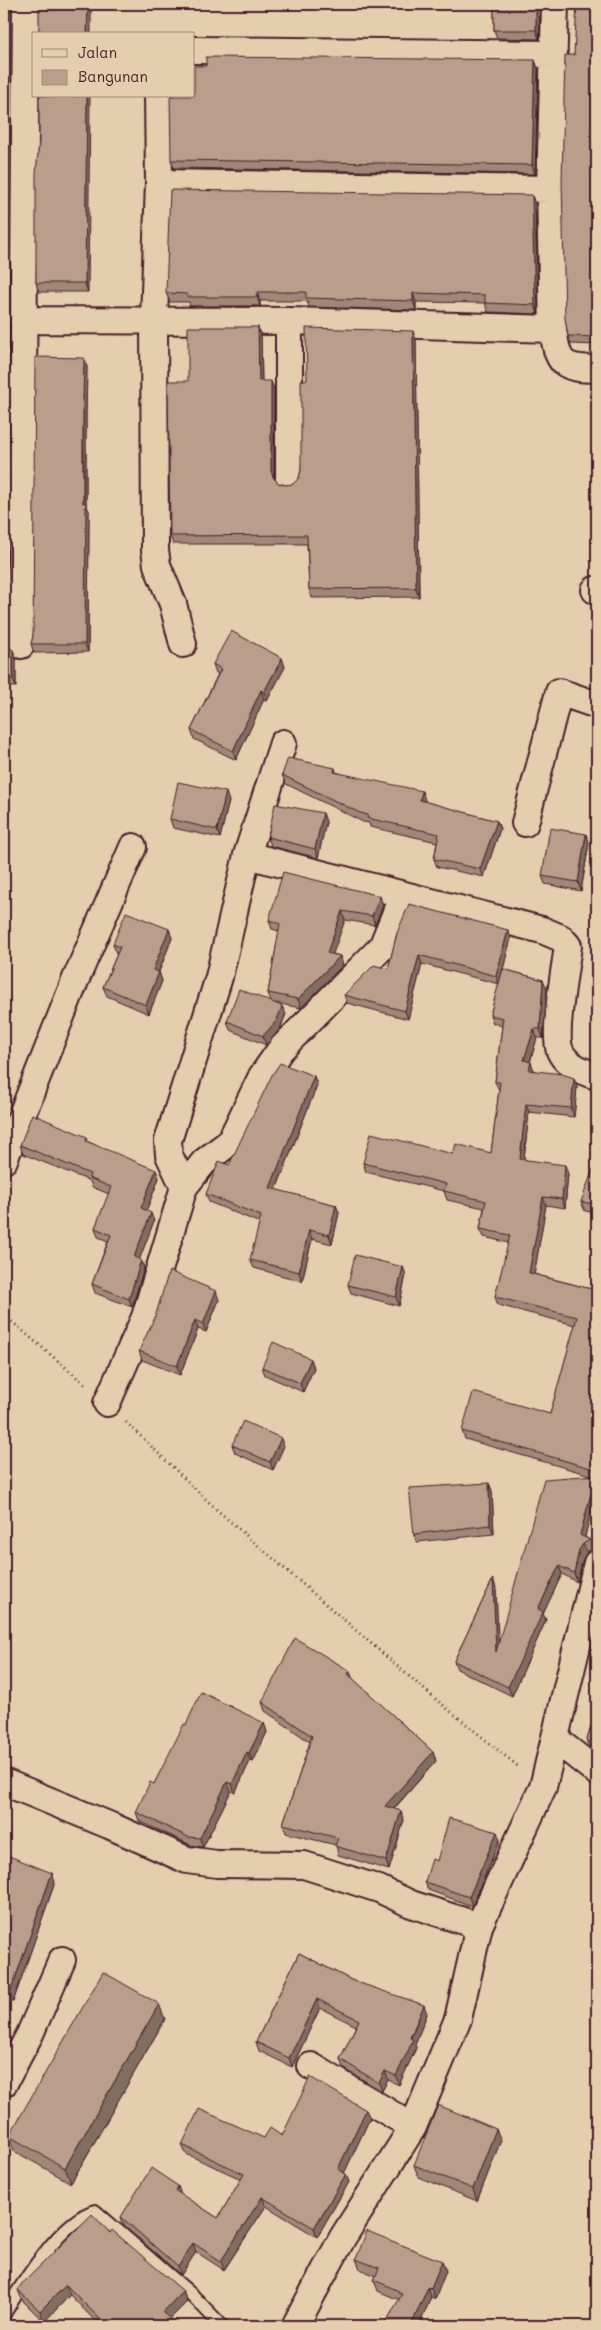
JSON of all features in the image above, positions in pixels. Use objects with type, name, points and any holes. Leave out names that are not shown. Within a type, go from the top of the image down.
[{"type":"street","points":[[21,644],[12,569],[13,438],[17,309],[14,175],[26,4]]},
{"type":"street","points":[[555,4],[550,189],[552,329],[555,346],[565,364],[572,368],[597,370]]},
{"type":"street","points":[[195,50],[554,54]]},
{"type":"street","points":[[158,98],[159,183],[154,319],[156,426],[155,550],[157,565],[173,604],[183,644]]},
{"type":"street","points":[[159,183],[550,189]]},
{"type":"street","points":[[17,309],[154,319],[552,329]]},
{"type":"street","points":[[289,479],[290,321]]},
{"type":"street","points":[[525,823],[559,692],[597,705]]},
{"type":"street","points":[[184,1187],[169,1155],[168,1141],[219,977],[247,855],[283,743]]},
{"type":"street","points":[[4,1160],[75,981],[133,847]]},
{"type":"street","points":[[247,855],[542,930],[565,941],[568,946],[557,1041],[566,1059],[584,1073],[597,1076]]},
{"type":"street","points":[[107,1403],[145,1317],[184,1187],[204,1162],[230,1142],[262,1076],[281,1049],[382,947],[403,895]]},
{"type":"street","points":[[296,2326],[343,2237],[413,2127],[458,2019],[479,1926],[543,1787],[597,1563]]},
{"type":"street","points":[[555,1739],[597,1772]]},
{"type":"street","points":[[4,1782],[111,1826],[186,1860],[217,1864],[304,1865],[379,1889],[412,1904],[479,1926]]},
{"type":"street","points":[[4,2083],[30,2034],[62,1960]]},
{"type":"street","points":[[311,2066],[413,2127]]},
{"type":"lane","points":[[4,2314],[46,2250],[83,2214],[95,2211],[193,2296],[222,2326]]},
{"type":"path","points":[[4,1315],[107,1403],[216,1510],[433,1697],[543,1787]]},
{"type":"shaded area","points":[[4,4],[12,4],[11,109],[4,109]]},
{"type":"building","points":[[39,4],[88,4],[87,32],[39,32]]},
{"type":"building","points":[[494,4],[536,4],[536,30],[494,30]]},
{"type":"building","points":[[577,4],[597,4],[597,337],[568,336],[565,319],[562,180],[565,55],[574,55]]},
{"type":"building","points":[[206,57],[535,60],[532,165],[171,160],[170,98],[195,98],[195,66],[206,66]]},
{"type":"building","points":[[39,98],[87,98],[85,283],[36,283],[36,173],[39,142]]},
{"type":"building","points":[[4,172],[6,172],[4,523]]},
{"type":"building","points":[[170,190],[532,195],[535,305],[485,303],[485,295],[413,293],[413,301],[306,298],[306,292],[257,292],[257,297],[187,297],[187,294],[166,293]]},
{"type":"building","points":[[188,327],[258,327],[259,381],[271,381],[271,471],[278,483],[286,485],[293,484],[299,478],[301,470],[301,380],[307,380],[306,328],[413,331],[416,588],[309,589],[307,535],[170,536],[168,381],[188,381]]},
{"type":"building","points":[[35,357],[84,358],[83,503],[86,503],[85,644],[31,644],[33,636]]},
{"type":"building","points":[[231,631],[282,658],[264,692],[261,690],[233,751],[191,730],[221,669],[213,664]]},
{"type":"building","points":[[4,639],[5,644],[13,650],[13,679],[4,678]]},
{"type":"building","points":[[288,758],[335,768],[334,772],[422,791],[420,800],[497,821],[480,869],[434,859],[439,834],[367,818],[368,815],[360,813],[282,775]]},
{"type":"building","points":[[178,782],[226,792],[217,830],[170,819]]},
{"type":"building","points":[[275,804],[323,813],[315,849],[268,837]]},
{"type":"building","points":[[550,828],[586,834],[578,882],[542,876]]},
{"type":"building","points":[[283,872],[380,896],[372,916],[342,911],[327,953],[340,956],[298,999],[268,993],[280,924],[269,920]]},
{"type":"building","points":[[409,904],[508,930],[496,976],[419,955],[405,1011],[344,995],[374,965],[388,969],[397,933]]},
{"type":"building","points":[[126,912],[169,929],[153,970],[159,972],[146,1005],[103,987],[120,947],[113,944]]},
{"type":"building","points":[[503,969],[543,980],[540,1029],[534,1029],[524,1060],[531,1062],[529,1070],[562,1074],[574,1078],[571,1108],[526,1104],[520,1159],[565,1165],[562,1199],[543,1197],[529,1273],[591,1289],[597,1262],[597,1470],[462,1431],[473,1392],[550,1414],[577,1317],[495,1297],[510,1235],[480,1229],[486,1201],[444,1191],[446,1184],[363,1163],[371,1133],[453,1154],[456,1144],[491,1153],[500,1082],[495,1082],[503,1018],[490,1015]]},
{"type":"building","points":[[239,989],[282,1006],[277,1020],[263,1036],[227,1021]]},
{"type":"building","points":[[280,1063],[314,1076],[270,1188],[336,1205],[329,1235],[309,1230],[299,1272],[250,1260],[261,1216],[206,1194],[219,1161],[229,1165],[272,1075]]},
{"type":"building","points":[[32,1114],[87,1137],[86,1141],[156,1170],[141,1208],[151,1213],[134,1257],[141,1260],[129,1299],[92,1284],[111,1235],[95,1228],[111,1187],[89,1178],[90,1174],[20,1145]]},
{"type":"building","points":[[593,1169],[597,1170],[597,1204],[581,1202]]},
{"type":"building","points":[[355,1255],[403,1267],[396,1297],[348,1285]]},
{"type":"building","points":[[169,1271],[216,1291],[203,1324],[195,1320],[177,1366],[139,1351],[156,1314]]},
{"type":"building","points":[[273,1342],[311,1359],[300,1383],[262,1367]]},
{"type":"building","points":[[243,1421],[281,1438],[270,1462],[232,1445]]},
{"type":"building","points":[[596,1475],[580,1535],[590,1540],[583,1544],[579,1550],[574,1573],[559,1566],[538,1609],[543,1612],[508,1687],[454,1661],[493,1579],[496,1652],[544,1479]]},
{"type":"building","points":[[489,1483],[490,1525],[414,1534],[409,1488]]},
{"type":"building","points":[[295,1638],[350,1671],[348,1674],[433,1752],[385,1806],[401,1811],[386,1861],[335,1846],[338,1838],[283,1824],[312,1736],[262,1702]]},
{"type":"building","points":[[597,1638],[597,1656],[592,1655]]},
{"type":"building","points":[[201,1692],[264,1723],[249,1753],[247,1752],[232,1784],[227,1782],[200,1838],[188,1837],[136,1812],[150,1782],[154,1784],[184,1724],[186,1725]]},
{"type":"building","points":[[597,1706],[597,1748],[587,1740]]},
{"type":"building","points":[[449,1818],[497,1832],[469,1897],[425,1882],[432,1859],[437,1861]]},
{"type":"building","points":[[4,1854],[52,1873],[10,1993],[4,1991]]},
{"type":"building","points":[[299,1953],[351,1980],[424,2005],[410,2038],[413,2040],[396,2076],[385,2071],[379,2083],[340,2059],[359,2020],[317,1999],[289,2058],[256,2042]]},
{"type":"building","points":[[103,1972],[159,2004],[65,2168],[9,2136]]},
{"type":"building","points":[[310,2077],[366,2110],[338,2169],[346,2174],[314,2228],[262,2197],[221,2261],[193,2243],[178,2267],[121,2217],[151,2168],[178,2186],[176,2191],[218,2218],[244,2174],[182,2145],[199,2109],[264,2138],[270,2128],[282,2136]]},
{"type":"building","points":[[438,2105],[496,2129],[473,2189],[414,2165]]},
{"type":"building","points":[[92,2214],[110,2233],[112,2230],[183,2291],[163,2312],[179,2326],[95,2326],[101,2320],[66,2285],[40,2311],[18,2290]]},
{"type":"building","points":[[367,2231],[442,2261],[431,2288],[428,2287],[411,2326],[384,2326],[402,2294],[374,2280],[379,2268],[356,2259]]},
{"type":"building","points":[[347,2319],[361,2326],[343,2326]]}]
